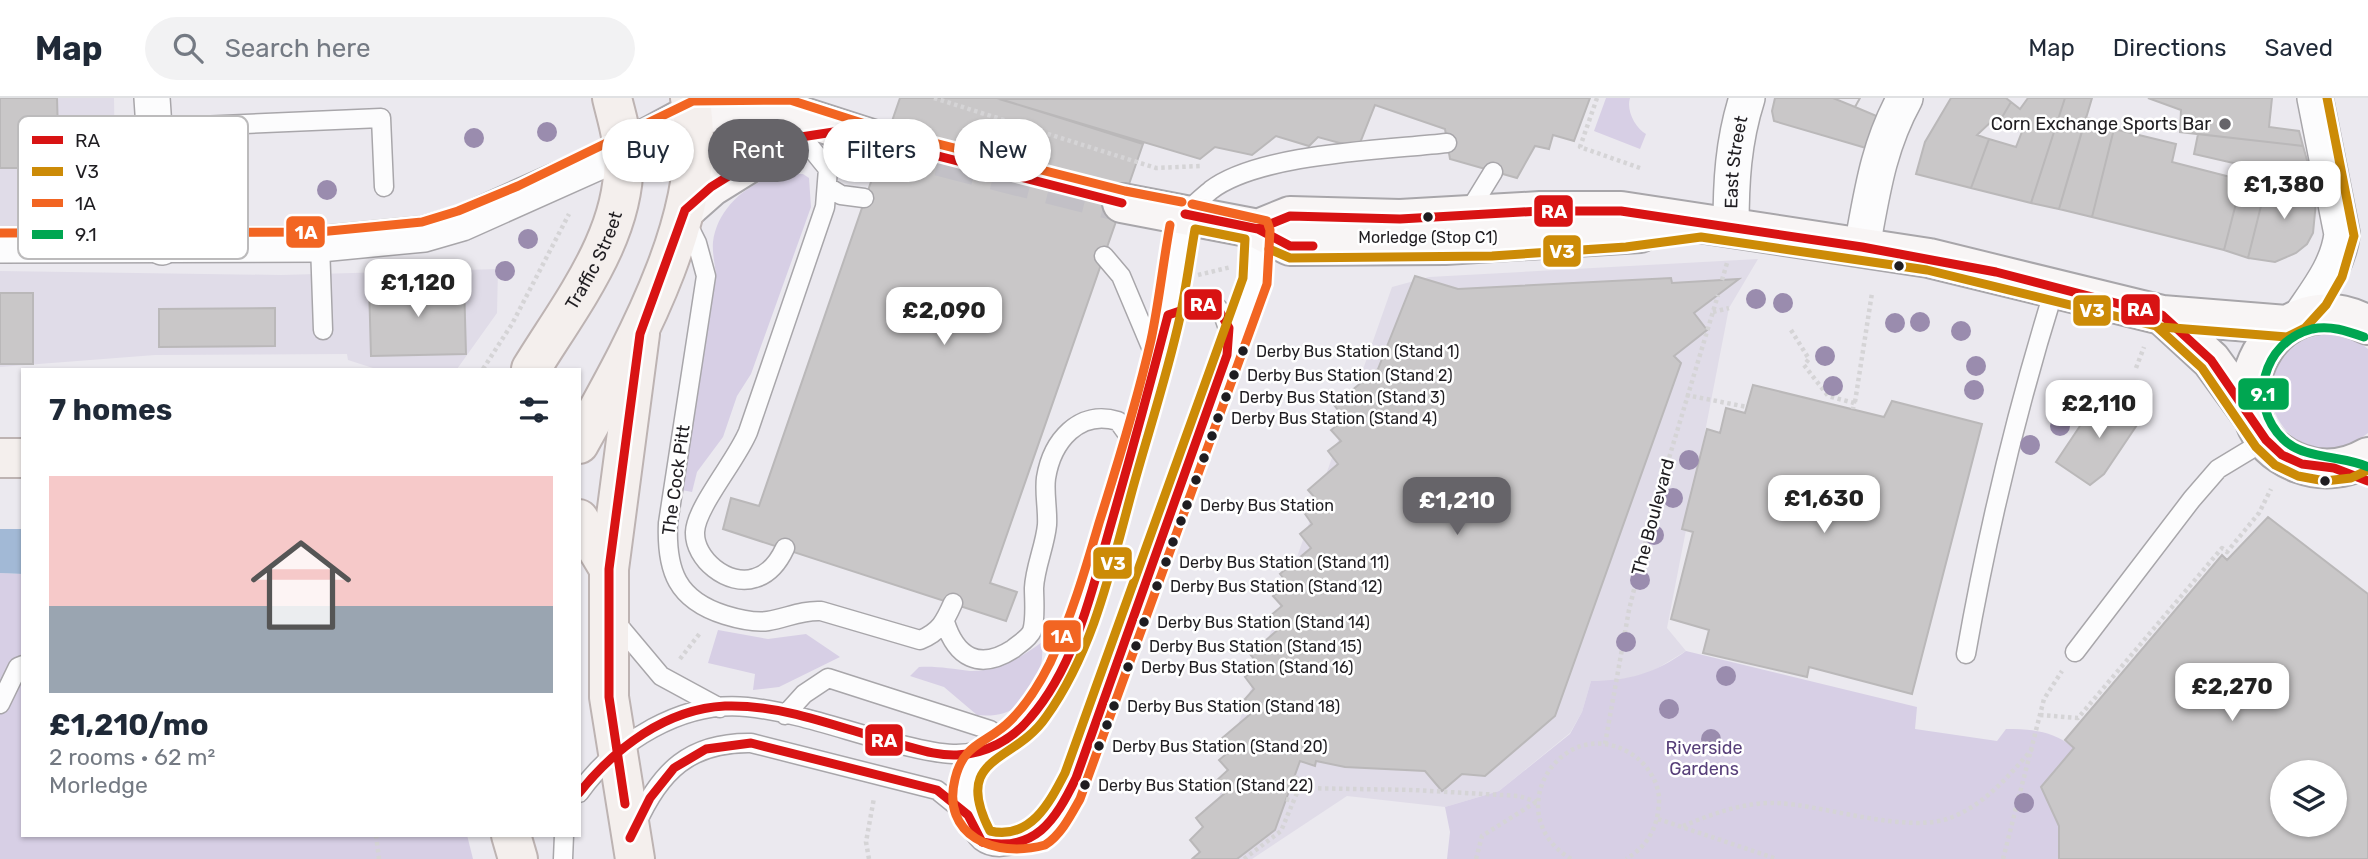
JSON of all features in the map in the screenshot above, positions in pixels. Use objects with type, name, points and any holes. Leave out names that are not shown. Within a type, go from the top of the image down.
[{"type":"main road","name":"Traffic Street","points":[[612,98],[616,119]]},
{"type":"main road","points":[[581,440],[640,334],[684,212],[693,117]]},
{"type":"main road","name":"Traffic Street","points":[[532,368],[598,260],[622,182]]},
{"type":"main road","points":[[633,849],[609,697],[609,569],[640,334]]},
{"type":"main road","points":[[0,458],[21,458]]},
{"type":"main road","points":[[581,522],[609,569]]},
{"type":"street","name":"East Street","points":[[1716,227],[1735,136],[1747,98]]},
{"type":"street","points":[[1861,247],[1877,163],[1887,130],[1905,98]]},
{"type":"street","points":[[2261,430],[2250,386],[2254,367],[2262,349],[2293,322],[2326,279],[2340,252],[2342,234],[2315,98]]},
{"type":"street","points":[[693,117],[788,112],[823,125]]},
{"type":"street","points":[[248,245],[320,244],[424,234],[462,223],[602,160]]},
{"type":"street","points":[[684,212],[719,182]]},
{"type":"street","points":[[1122,203],[1258,229],[1290,246],[1387,247],[1607,237],[1716,227]]},
{"type":"street","points":[[1258,229],[1290,216],[1363,219],[1540,211],[1621,211],[1929,258],[2162,315],[2293,322],[2334,314],[2368,325]]},
{"type":"street","points":[[0,245],[18,245]]},
{"type":"street","points":[[2162,315],[2211,360],[2261,430],[2295,461],[2318,468],[2357,469]]},
{"type":"lane","points":[[153,113],[381,118],[384,187]]},
{"type":"lane","points":[[581,791],[617,752],[665,721],[720,708],[745,706],[944,755],[982,751],[1003,741],[1036,711],[1064,663],[1087,609],[1168,315],[1172,275],[1185,214],[1212,190],[1236,175],[1306,159],[1447,143]]},
{"type":"lane","points":[[809,151],[828,169],[828,187],[841,195],[864,198]]},
{"type":"lane","points":[[1466,216],[1493,172]]},
{"type":"lane","name":"The Cock Pitt","points":[[785,548],[769,571],[755,579],[744,580],[720,572],[708,564],[698,549],[695,532],[699,514],[732,466],[748,432],[825,207],[828,187]]},
{"type":"lane","name":"The Cock Pitt","points":[[684,212],[697,243],[706,276],[668,523],[667,553],[679,585],[689,598],[708,610],[749,621],[768,621],[804,610],[821,611],[920,639],[934,635],[945,622]]},
{"type":"lane","points":[[982,751],[972,765],[965,786],[968,815],[982,842],[997,848],[1034,838],[1059,812],[1076,778],[1257,268],[1258,229]]},
{"type":"lane","points":[[320,244],[323,330]]},
{"type":"lane","points":[[1104,256],[1121,275],[1156,359]]},
{"type":"lane","points":[[1966,654],[1986,546],[2028,373],[2055,287]]},
{"type":"lane","points":[[1168,315],[1201,304],[1217,307],[1232,340]]},
{"type":"lane","points":[[953,603],[945,622],[951,641],[963,653],[978,659],[996,657],[1023,641],[1032,631],[1034,585],[1047,527],[1046,477],[1059,440],[1071,428],[1089,419],[1105,417],[1118,421],[1128,435],[1130,458]]},
{"type":"lane","points":[[2075,652],[2209,479],[2261,430]]},
{"type":"lane","points":[[610,614],[661,676],[720,708]]},
{"type":"lane","points":[[0,704],[21,666]]},
{"type":"lane","points":[[785,715],[804,694],[828,678],[990,730],[1003,741]]},
{"type":"lane","points":[[633,849],[648,798],[676,766],[709,746],[727,743],[751,743],[937,790],[968,815]]},
{"type":"lane","points":[[563,859],[564,837]]},
{"type":"path","points":[[934,98],[1156,168],[1202,165]]},
{"type":"path","points":[[1597,98],[1580,147],[1640,168]]},
{"type":"path","points":[[484,368],[512,324],[561,231],[579,194],[583,169]]},
{"type":"path","points":[[1172,275],[1196,275],[1232,267],[1257,268]]},
{"type":"path","points":[[1791,330],[1809,359],[1804,365],[1828,396],[1854,406],[1872,293]]},
{"type":"path","name":"The Boulevard","points":[[1605,744],[1629,610],[1686,394],[1718,295]]},
{"type":"path","points":[[1713,312],[1729,307]]},
{"type":"path","points":[[1686,394],[1747,407]]},
{"type":"path","points":[[2040,715],[2078,718],[2222,548],[2227,552],[2259,513],[2271,489]]},
{"type":"path","points":[[675,666],[704,628]]},
{"type":"path","points":[[2003,859],[2044,699],[2075,652]]},
{"type":"path","points":[[1571,859],[1548,839],[1540,821],[1537,802],[1547,770],[1559,758],[1581,747],[1605,744],[1625,749],[1642,761],[1654,778],[1660,798],[1658,819],[1642,848],[1626,859]]},
{"type":"path","points":[[1683,826],[1720,811],[1775,803],[1904,822],[1947,819],[1985,799],[2033,748]]},
{"type":"path","points":[[1244,859],[1280,831],[1299,788],[1297,778],[1294,777]]},
{"type":"path","points":[[1299,788],[1413,790],[1519,796],[1537,802]]},
{"type":"path","points":[[1286,799],[1293,801]]},
{"type":"path","points":[[1476,859],[1482,836],[1537,802]]},
{"type":"path","points":[[1658,819],[1777,859]]},
{"type":"path","points":[[376,837],[379,859]]},
{"type":"path","points":[[866,842],[869,859]]},
{"type":"shaded area","points":[[0,98],[114,98],[114,116],[18,116],[18,234],[0,235]]},
{"type":"shaded area","points":[[1758,259],[1729,308],[1667,628],[1686,651],[1648,674],[1614,681],[1591,681],[1582,712],[1570,733],[1499,791],[1445,807],[1347,796],[1252,859],[1203,859],[1239,722],[1392,287],[1429,277]]},
{"type":"shaded area","points":[[498,269],[497,313],[458,368],[373,368],[348,360],[347,354],[155,355],[0,367],[0,271],[281,275]]},
{"type":"green space","points":[[1606,98],[1630,98],[1632,118],[1646,134],[1640,149],[1594,131]]},
{"type":"green space","points":[[809,178],[811,207],[751,374],[737,396],[723,437],[697,472],[692,492],[682,490],[716,275],[713,246],[716,229],[728,207],[747,189],[758,183],[809,182]]},
{"type":"green space","points":[[2331,333],[2359,342],[2368,349],[2368,433],[2338,448],[2311,447],[2289,434],[2275,413],[2270,388],[2277,364],[2296,344]]},
{"type":"green space","points":[[0,573],[21,574],[21,837],[468,837],[473,859],[0,859]]},
{"type":"green space","points":[[718,630],[768,639],[806,634],[840,657],[779,687],[753,690],[755,674],[708,663]]},
{"type":"green space","points":[[1042,642],[1040,672],[1035,685],[1019,705],[1007,712],[977,715],[944,687],[910,676],[919,667],[970,671],[990,669],[1018,658]]},
{"type":"green space","name":"Riverside Gardens","points":[[1686,651],[1917,707],[1915,729],[1997,741],[2006,729],[2033,731],[2066,742],[2074,748],[2059,826],[2059,859],[1447,859],[1450,832],[1445,807],[1499,791],[1570,734],[1582,712],[1591,681],[1641,674],[1664,665]]},
{"type":"water","points":[[0,529],[21,529],[21,574],[0,573]]},
{"type":"building","points":[[0,98],[57,98],[58,116],[18,116],[18,168],[0,168]]},
{"type":"building","points":[[900,98],[997,98],[1143,144],[990,583],[1017,592],[1006,621],[723,529],[731,498],[759,506],[871,182],[940,182],[940,119],[893,119]]},
{"type":"building","points":[[1590,98],[1574,141],[1553,135],[1549,149],[1535,146],[1517,178],[1450,159],[1445,129],[1375,105],[1358,148],[1318,137],[1309,146],[1276,136],[1252,155],[1215,147],[1200,159],[999,99]]},
{"type":"building","points":[[1775,98],[1860,98],[1855,107],[1879,117],[1866,148],[1774,121],[1772,111]]},
{"type":"building","points":[[1833,98],[1860,98],[1855,107]]},
{"type":"building","points":[[1951,98],[2006,98],[2011,102],[2001,119],[1995,118],[1977,135],[1989,139],[1971,188],[1916,174],[1925,142]]},
{"type":"building","points":[[2028,98],[2065,98],[2031,203],[1971,188],[1989,139],[2016,147],[2025,124],[2001,119],[2011,102],[2020,109]]},
{"type":"building","points":[[2065,98],[2092,98],[2059,209],[2031,203]]},
{"type":"building","name":"Corn Exchange Sports Bar","points":[[2148,98],[2272,98],[2269,127],[2299,131],[2303,146],[2180,132],[2181,110]]},
{"type":"building","points":[[2086,117],[2114,129],[2092,217],[2059,209]]},
{"type":"building","points":[[2114,129],[2176,144],[2172,162],[2242,180],[2224,250],[2092,217]]},
{"type":"building","points":[[2198,134],[2303,146],[2314,185],[2252,180],[2251,167],[2194,154]]},
{"type":"building","points":[[2242,180],[2267,182],[2248,258],[2224,250]]},
{"type":"building","points":[[2267,182],[2314,185],[2316,202],[2313,233],[2307,244],[2296,253],[2275,262],[2248,258]]},
{"type":"building","points":[[1415,276],[1458,289],[1671,278],[1672,283],[1739,279],[1694,313],[1707,330],[1674,356],[1681,363],[1555,716],[1485,776],[1462,774],[1442,791],[1425,771],[1345,767],[1316,761],[1315,766],[1300,761],[1275,830],[1237,859],[1192,859],[1200,852],[1190,840],[1203,827],[1196,818],[1225,793],[1216,781],[1228,770],[1219,760],[1231,750],[1221,739],[1254,711],[1245,699],[1254,689],[1245,677],[1259,665],[1250,654],[1280,628],[1270,616],[1282,606],[1273,596],[1288,584],[1280,574],[1311,548],[1300,534],[1312,524],[1303,511],[1317,500],[1308,490],[1338,464],[1328,451],[1341,441],[1331,430],[1345,419],[1334,405],[1378,369]]},
{"type":"building","points":[[464,282],[466,354],[371,356],[369,284]]},
{"type":"building","points":[[0,293],[33,293],[33,364],[0,364]]},
{"type":"building","points":[[275,308],[275,346],[159,347],[159,309]]},
{"type":"building","points":[[1753,385],[1884,417],[1892,401],[1982,424],[1912,694],[1809,667],[1807,677],[1703,653],[1709,630],[1671,619],[1693,532],[1682,529],[1707,429],[1720,433],[1726,408],[1745,413]]},
{"type":"building","points":[[2100,396],[2131,416],[2139,404],[2147,410],[2104,474],[2090,485],[2056,462]]},
{"type":"building","points":[[2268,517],[2368,594],[2368,859],[2059,859],[2059,826],[2041,787],[2074,748],[2065,740],[2222,555],[2227,560]]},
{"type":"tunnel","points":[[940,157],[1122,203]]},
{"type":"transit line","name":"V3","points":[[2138,321],[2161,327],[2287,337],[2305,328],[2326,305],[2342,277],[2354,236],[2327,98]]},
{"type":"transit line","name":"1A","points":[[248,232],[319,232],[422,222],[458,211],[518,186],[693,101],[790,100],[887,131],[1125,191],[1182,202]]},
{"type":"transit line","name":"RA","points":[[625,804],[609,697],[609,569],[640,334],[685,210],[711,187],[788,139],[840,131],[1122,203]]},
{"type":"transit line","name":"1A","points":[[1170,225],[1154,326],[1140,386],[1065,629],[1050,663],[1028,700],[1002,728],[964,757],[955,779],[953,798],[956,815],[964,828],[990,845],[1007,848],[1045,845],[1061,830],[1080,799],[1267,284],[1270,230],[1267,221],[1192,204]]},
{"type":"transit line","name":"RA","points":[[1258,229],[1290,216],[1400,219],[1540,211],[1621,211],[1862,247],[1996,272],[2162,315],[2211,360],[2266,440],[2282,455],[2302,464],[2334,468],[2368,481]]},
{"type":"transit line","name":"RA","points":[[1185,214],[1258,229],[1290,246],[1313,246]]},
{"type":"transit line","name":"V3","points":[[1195,229],[1245,239],[1243,278],[1065,773],[1045,807],[1027,825],[1004,832],[990,831],[980,806],[978,788],[982,774],[991,763],[1033,732],[1046,717],[1077,664],[1099,608],[1175,339],[1195,229]]},
{"type":"transit line","name":"1A","points":[[0,233],[18,233]]},
{"type":"transit line","name":"V3","points":[[1269,249],[1290,258],[1492,256],[1626,247],[1701,237],[1927,270],[2156,326],[2202,368],[2256,447],[2275,465],[2298,476],[2325,481],[2351,478],[2368,470]]},
{"type":"transit line","name":"RA","points":[[581,791],[625,746],[643,734],[682,715],[725,706],[747,706],[790,713],[949,755],[988,749],[1015,733],[1046,697],[1081,626],[1168,315],[1201,304],[1217,307],[1229,328],[1227,355],[1076,778],[1060,808],[1041,830],[1016,843],[982,842],[968,815],[937,790],[751,743],[706,749],[674,768],[650,798],[630,838]]},
{"type":"transit line","name":"9.1","points":[[2364,337],[2332,328],[2312,329],[2295,336],[2281,347],[2271,360],[2263,392],[2265,409],[2272,425],[2292,446],[2301,451],[2368,467]]},
{"type":"place","name":"Corn Exchange Sports Bar","points":[[2225,124]]},
{"type":"place","name":"Morledge (Stop C1)","points":[[1428,217]]},
{"type":"place","name":"Derby Bus Station (Stand 1)","points":[[1243,351]]},
{"type":"place","name":"Derby Bus Station (Stand 2)","points":[[1234,375]]},
{"type":"place","name":"Derby Bus Station (Stand 3)","points":[[1226,397]]},
{"type":"place","name":"Derby Bus Station (Stand 4)","points":[[1218,418]]},
{"type":"place","name":"Derby Bus Station","points":[[1187,505]]},
{"type":"place","name":"Derby Bus Station (Stand 11)","points":[[1166,562]]},
{"type":"place","name":"Derby Bus Station (Stand 12)","points":[[1157,586]]},
{"type":"place","name":"Derby Bus Station (Stand 14)","points":[[1144,622]]},
{"type":"place","name":"Derby Bus Station (Stand 15)","points":[[1136,646]]},
{"type":"place","name":"Derby Bus Station (Stand 16)","points":[[1128,667]]},
{"type":"place","name":"Derby Bus Station (Stand 18)","points":[[1114,706]]},
{"type":"place","name":"Derby Bus Station (Stand 20)","points":[[1099,746]]},
{"type":"place","name":"Derby Bus Station (Stand 22)","points":[[1085,785]]}]
